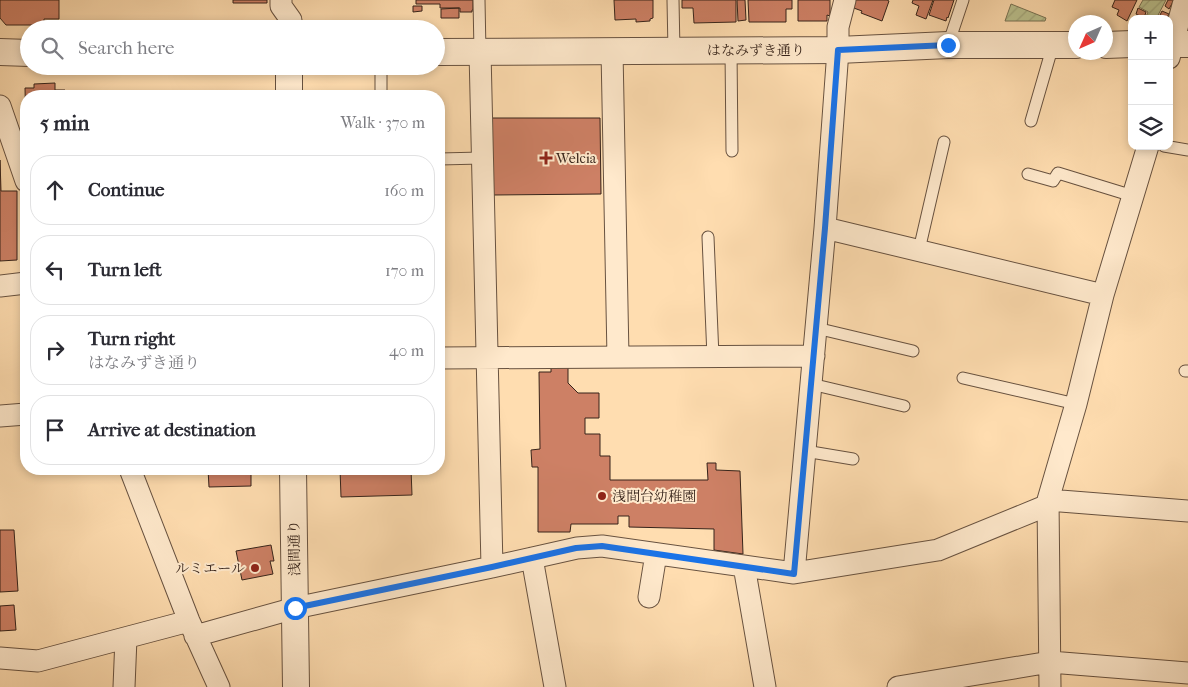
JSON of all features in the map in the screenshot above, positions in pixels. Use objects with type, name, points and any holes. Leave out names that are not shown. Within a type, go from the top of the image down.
[{"type":"street","points":[[281,0],[281,6],[291,20]]},
{"type":"street","points":[[794,574],[825,228],[838,27],[845,0]]},
{"type":"street","points":[[1175,47],[1185,0]]},
{"type":"street","points":[[1113,45],[1128,44]]},
{"type":"street","name":"はなみずき通り","points":[[445,52],[838,50],[948,45],[1064,45]]},
{"type":"street","points":[[612,51],[618,357]]},
{"type":"street","points":[[0,52],[20,52]]},
{"type":"street","points":[[480,52],[492,567]]},
{"type":"street","points":[[289,75],[290,90]]},
{"type":"street","points":[[0,106],[20,164]]},
{"type":"street","points":[[1050,687],[1048,502],[1076,404],[1103,295],[1147,150]]},
{"type":"street","points":[[825,228],[1103,295]]},
{"type":"street","points":[[0,286],[20,284]]},
{"type":"street","points":[[445,358],[814,356]]},
{"type":"street","points":[[0,416],[20,414]]},
{"type":"street","points":[[132,475],[192,629],[219,687]]},
{"type":"street","name":"浅間通り","points":[[293,475],[296,687]]},
{"type":"street","points":[[0,658],[38,661],[126,638],[192,629],[576,548],[602,546],[794,574],[938,550],[1048,502],[1188,511]]},
{"type":"street","points":[[649,597],[656,554]]},
{"type":"street","points":[[532,558],[555,687]]},
{"type":"street","points":[[744,566],[765,687]]},
{"type":"street","points":[[124,687],[126,638]]},
{"type":"street","points":[[898,687],[1050,662],[1188,673]]},
{"type":"lane","points":[[479,0],[480,52]]},
{"type":"lane","points":[[673,0],[674,51]]},
{"type":"lane","points":[[948,45],[963,0]]},
{"type":"lane","points":[[1032,121],[1064,45]]},
{"type":"lane","points":[[731,50],[732,151]]},
{"type":"lane","points":[[381,75],[381,90]]},
{"type":"lane","points":[[919,250],[944,142]]},
{"type":"lane","points":[[1173,148],[1188,150]]},
{"type":"lane","points":[[445,159],[482,158]]},
{"type":"lane","points":[[1028,174],[1053,181],[1058,173],[1133,196]]},
{"type":"lane","points":[[708,237],[713,357]]},
{"type":"lane","points":[[816,328],[913,351]]},
{"type":"lane","points":[[963,378],[1076,404]]},
{"type":"lane","points":[[811,384],[904,406]]},
{"type":"lane","points":[[805,451],[853,459]]},
{"type":"green space","points":[[1143,0],[1166,0],[1158,15],[1147,15],[1148,12],[1139,7]]},
{"type":"green space","points":[[1011,4],[1046,18],[1045,21],[1005,21]]},
{"type":"building","points":[[0,0],[59,0],[59,19],[20,20],[20,25],[6,25],[0,18]]},
{"type":"building","points":[[233,0],[267,0],[267,3],[233,3]]},
{"type":"building","points":[[416,0],[473,0],[473,10],[472,12],[460,12],[460,8],[440,8],[440,4],[416,4]]},
{"type":"building","points":[[614,0],[653,0],[653,18],[650,21],[636,22],[636,19],[615,20]]},
{"type":"building","points":[[682,0],[736,0],[736,22],[694,23],[693,8],[682,8]]},
{"type":"building","points":[[737,0],[745,0],[746,20],[738,21]]},
{"type":"building","points":[[748,0],[792,0],[792,9],[786,9],[786,22],[749,22]]},
{"type":"building","points":[[798,0],[830,0],[830,16],[827,15],[827,21],[798,21]]},
{"type":"building","points":[[854,0],[889,1],[882,21],[851,7]]},
{"type":"building","points":[[913,0],[933,0],[926,19],[916,15],[919,6],[912,3]]},
{"type":"building","points":[[934,0],[954,0],[946,21],[929,15]]},
{"type":"building","points":[[1115,0],[1137,0],[1130,15],[1128,15],[1127,21],[1117,15],[1119,10],[1112,7]]},
{"type":"building","points":[[1168,0],[1174,0],[1169,9],[1165,6]]},
{"type":"building","points":[[413,6],[422,6],[422,11],[413,12]]},
{"type":"building","points":[[459,8],[459,18],[441,18],[441,9]]},
{"type":"building","points":[[1138,8],[1146,12],[1145,15],[1136,14]]},
{"type":"building","points":[[1162,11],[1169,14],[1168,15],[1160,15]]},
{"type":"building","points":[[55,83],[55,90],[25,90],[25,88],[34,88],[34,84]]},
{"type":"building","points":[[492,118],[600,118],[601,194],[493,195]]},
{"type":"building","points":[[0,160],[1,191],[17,191],[17,260],[0,261]]},
{"type":"building","points":[[551,364],[568,366],[568,383],[578,393],[599,393],[599,418],[585,418],[585,434],[600,434],[600,456],[610,456],[610,480],[708,480],[707,463],[716,463],[716,470],[740,471],[743,554],[714,550],[714,529],[629,527],[629,516],[618,516],[618,524],[571,524],[570,532],[538,532],[538,467],[532,467],[531,450],[540,449],[539,372],[551,372]]},
{"type":"building","points":[[208,475],[251,475],[251,486],[209,487]]},
{"type":"building","points":[[340,475],[411,475],[412,495],[341,497]]},
{"type":"building","points":[[0,530],[14,530],[18,591],[0,592]]},
{"type":"building","name":"ルミエール","points":[[271,545],[274,561],[270,561],[273,574],[242,580],[236,551]]},
{"type":"building","points":[[14,605],[16,630],[0,631],[0,606]]},
{"type":"place","name":"Welcia","points":[[546,158]]},
{"type":"place","name":"浅間台幼稚園","points":[[602,496]]},
{"type":"place","name":"ルミエール","points":[[255,568]]},
{"type":"route","points":[[295,608],[576,548],[602,546],[794,574],[825,228],[838,50],[948,45]]}]
